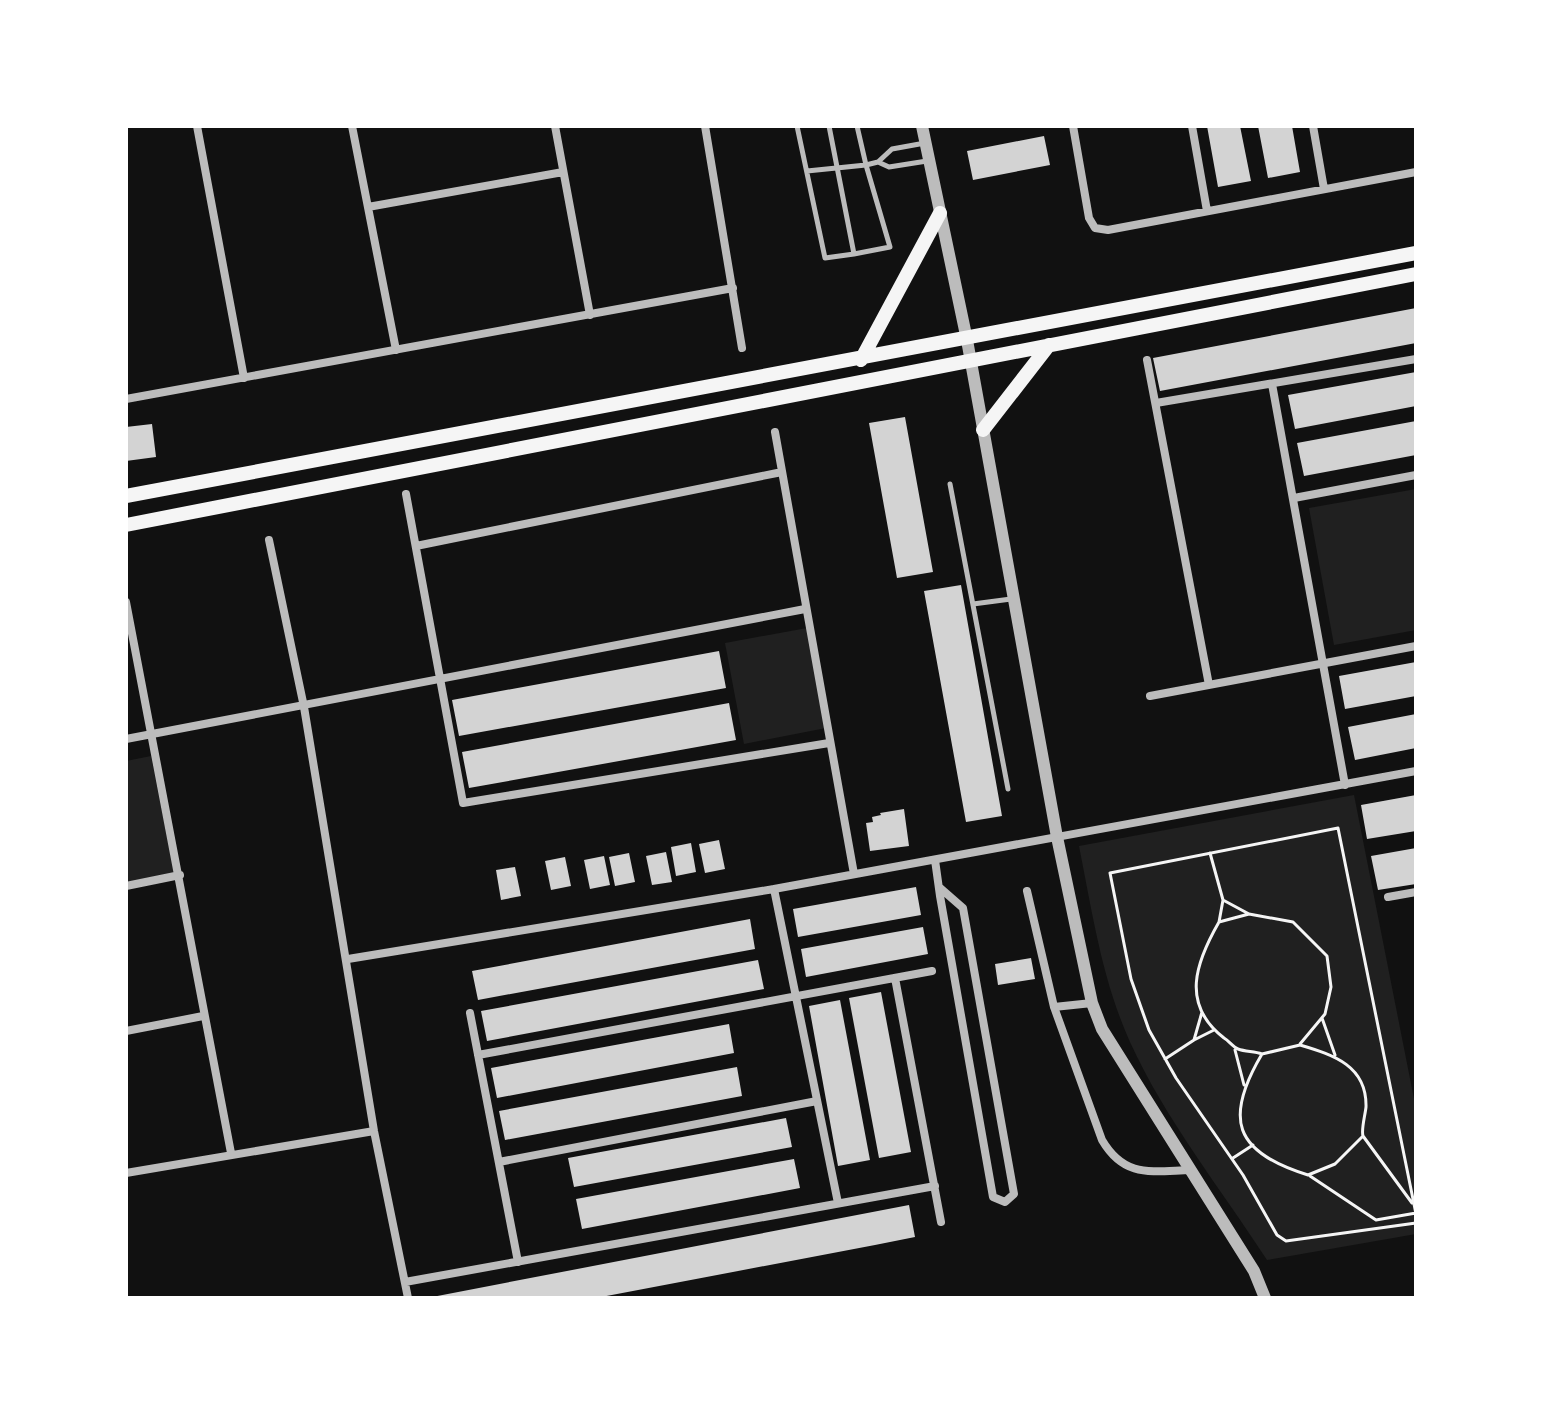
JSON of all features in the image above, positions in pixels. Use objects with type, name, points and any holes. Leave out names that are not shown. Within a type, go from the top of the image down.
[{"type":"main road","points":[[861,360],[940,213]]},
{"type":"main road","points":[[126,496],[861,360],[1416,253]]},
{"type":"main road","points":[[126,525],[1416,274]]},
{"type":"main road","points":[[983,430],[1049,345]]},
{"type":"street","points":[[197,126],[244,378]]},
{"type":"street","points":[[352,126],[396,350]]},
{"type":"street","points":[[555,126],[590,315]]},
{"type":"street","points":[[705,126],[742,348]]},
{"type":"street","points":[[922,126],[971,360],[1057,837],[1092,1003],[1102,1029],[1254,1271],[1264,1298]]},
{"type":"street","points":[[1073,126],[1089,218],[1095,228],[1108,230],[1416,172]]},
{"type":"street","points":[[1192,126],[1207,211]]},
{"type":"street","points":[[1313,126],[1324,189]]},
{"type":"street","points":[[368,207],[563,172]]},
{"type":"street","points":[[126,399],[733,288]]},
{"type":"street","points":[[1156,403],[1416,359]]},
{"type":"street","points":[[1147,360],[1209,685]]},
{"type":"street","points":[[1272,384],[1345,785]]},
{"type":"street","points":[[775,432],[854,874]]},
{"type":"street","points":[[416,546],[782,472]]},
{"type":"street","points":[[1294,498],[1416,475]]},
{"type":"street","points":[[406,494],[463,803],[829,743]]},
{"type":"street","points":[[269,540],[304,707],[374,1131],[408,1298]]},
{"type":"street","points":[[126,602],[231,1153]]},
{"type":"street","points":[[126,739],[805,609]]},
{"type":"street","points":[[1150,696],[1416,646]]},
{"type":"street","points":[[348,959],[774,889],[1416,771]]},
{"type":"street","points":[[935,860],[939,887],[993,1197],[1005,1202],[1014,1194],[963,908],[939,887]]},
{"type":"street","points":[[126,886],[180,875]]},
{"type":"street","points":[[774,889],[838,1203]]},
{"type":"street","points":[[1027,891],[1054,1007],[1102,1140],[1112,1156],[1134,1169],[1191,1170]]},
{"type":"street","points":[[1388,897],[1416,892]]},
{"type":"street","points":[[478,1055],[932,971]]},
{"type":"street","points":[[895,978],[941,1222]]},
{"type":"street","points":[[1054,1007],[1092,1003]]},
{"type":"street","points":[[470,1013],[518,1262]]},
{"type":"street","points":[[126,1031],[203,1016]]},
{"type":"street","points":[[499,1162],[817,1101]]},
{"type":"street","points":[[126,1173],[374,1131]]},
{"type":"street","points":[[405,1282],[935,1186]]},
{"type":"lane","points":[[797,126],[825,258],[890,247],[857,126]]},
{"type":"lane","points":[[829,126],[854,254]]},
{"type":"lane","points":[[807,171],[866,165],[878,162],[892,149],[925,143]]},
{"type":"lane","points":[[878,162],[889,167],[929,161]]},
{"type":"lane","points":[[950,484],[1008,789]]},
{"type":"lane","points":[[973,604],[1014,598]]},
{"type":"path","points":[[1262,1054],[1244,1085],[1238,1107],[1240,1123],[1253,1145],[1273,1161],[1308,1175],[1376,1220],[1416,1214],[1338,828],[1110,873],[1131,979],[1149,1030],[1277,1235],[1286,1241],[1416,1223]]},
{"type":"path","points":[[1210,853],[1223,900],[1219,922],[1199,957],[1195,977],[1202,1011],[1214,1030],[1235,1049],[1262,1054],[1300,1045],[1335,1055],[1363,1078],[1366,1097],[1363,1136],[1335,1164],[1308,1175]]},
{"type":"path","points":[[1223,900],[1249,914],[1293,922],[1327,956],[1331,987],[1322,1018],[1300,1045]]},
{"type":"path","points":[[1219,922],[1249,914]]},
{"type":"path","points":[[1194,1040],[1202,1011]]},
{"type":"path","points":[[1322,1018],[1335,1055]]},
{"type":"path","points":[[1165,1059],[1214,1030]]},
{"type":"path","points":[[1235,1049],[1244,1085]]},
{"type":"path","points":[[1363,1136],[1415,1204]]},
{"type":"path","points":[[1232,1159],[1253,1145]]},
{"type":"shaded area","points":[[1416,489],[1416,630],[1334,645],[1309,508]]},
{"type":"shaded area","points":[[807,628],[826,728],[744,744],[725,643]]},
{"type":"shaded area","points":[[151,756],[174,873],[126,882],[126,761]]},
{"type":"shaded area","points":[[1354,795],[1416,1109],[1416,1234],[1267,1260],[1160,1099],[1130,1042],[1105,970],[1079,846]]},
{"type":"building","points":[[1207,126],[1240,126],[1251,181],[1218,187]]},
{"type":"building","points":[[1258,126],[1292,126],[1300,172],[1268,178]]},
{"type":"building","points":[[1044,136],[1050,165],[973,180],[967,151]]},
{"type":"building","points":[[1416,308],[1416,343],[1160,391],[1153,358]]},
{"type":"building","points":[[1416,372],[1416,406],[1295,429],[1288,395]]},
{"type":"building","points":[[905,417],[933,572],[897,578],[869,423]]},
{"type":"building","points":[[1416,421],[1416,455],[1304,476],[1297,443]]},
{"type":"building","points":[[152,424],[156,457],[126,461],[126,427]]},
{"type":"building","points":[[961,585],[1002,816],[966,822],[924,591]]},
{"type":"building","points":[[719,651],[726,688],[459,736],[452,700]]},
{"type":"building","points":[[1416,662],[1416,696],[1345,709],[1339,676]]},
{"type":"building","points":[[729,703],[736,740],[469,788],[462,752]]},
{"type":"building","points":[[1416,714],[1416,748],[1355,760],[1348,727]]},
{"type":"building","points":[[1416,795],[1416,831],[1367,839],[1361,805]]},
{"type":"building","points":[[904,809],[909,846],[870,851],[866,823],[873,822],[872,817],[880,813]]},
{"type":"building","points":[[719,840],[725,869],[705,873],[699,844]]},
{"type":"building","points":[[691,843],[696,872],[676,876],[671,847]]},
{"type":"building","points":[[1416,848],[1416,884],[1378,890],[1371,856]]},
{"type":"building","points":[[666,852],[672,882],[652,885],[646,856]]},
{"type":"building","points":[[629,853],[635,882],[615,886],[609,857]]},
{"type":"building","points":[[604,856],[610,885],[590,889],[584,860]]},
{"type":"building","points":[[565,857],[571,886],[551,890],[545,861]]},
{"type":"building","points":[[515,867],[521,896],[501,900],[496,870]]},
{"type":"building","points":[[916,887],[921,915],[798,937],[793,909]]},
{"type":"building","points":[[750,919],[755,949],[478,1000],[472,971]]},
{"type":"building","points":[[923,927],[928,954],[806,977],[801,949]]},
{"type":"building","points":[[1031,958],[1035,979],[998,985],[995,964]]},
{"type":"building","points":[[758,960],[764,989],[487,1041],[481,1011]]},
{"type":"building","points":[[881,992],[911,1152],[879,1158],[849,998]]},
{"type":"building","points":[[840,1000],[870,1160],[838,1166],[809,1006]]},
{"type":"building","points":[[729,1024],[734,1053],[497,1098],[491,1068]]},
{"type":"building","points":[[737,1067],[742,1096],[505,1140],[499,1111]]},
{"type":"building","points":[[786,1118],[792,1147],[574,1187],[568,1158]]},
{"type":"building","points":[[794,1159],[800,1188],[582,1229],[576,1199]]},
{"type":"building","points":[[909,1205],[915,1237],[875,1245],[596,1298],[427,1298]]}]
